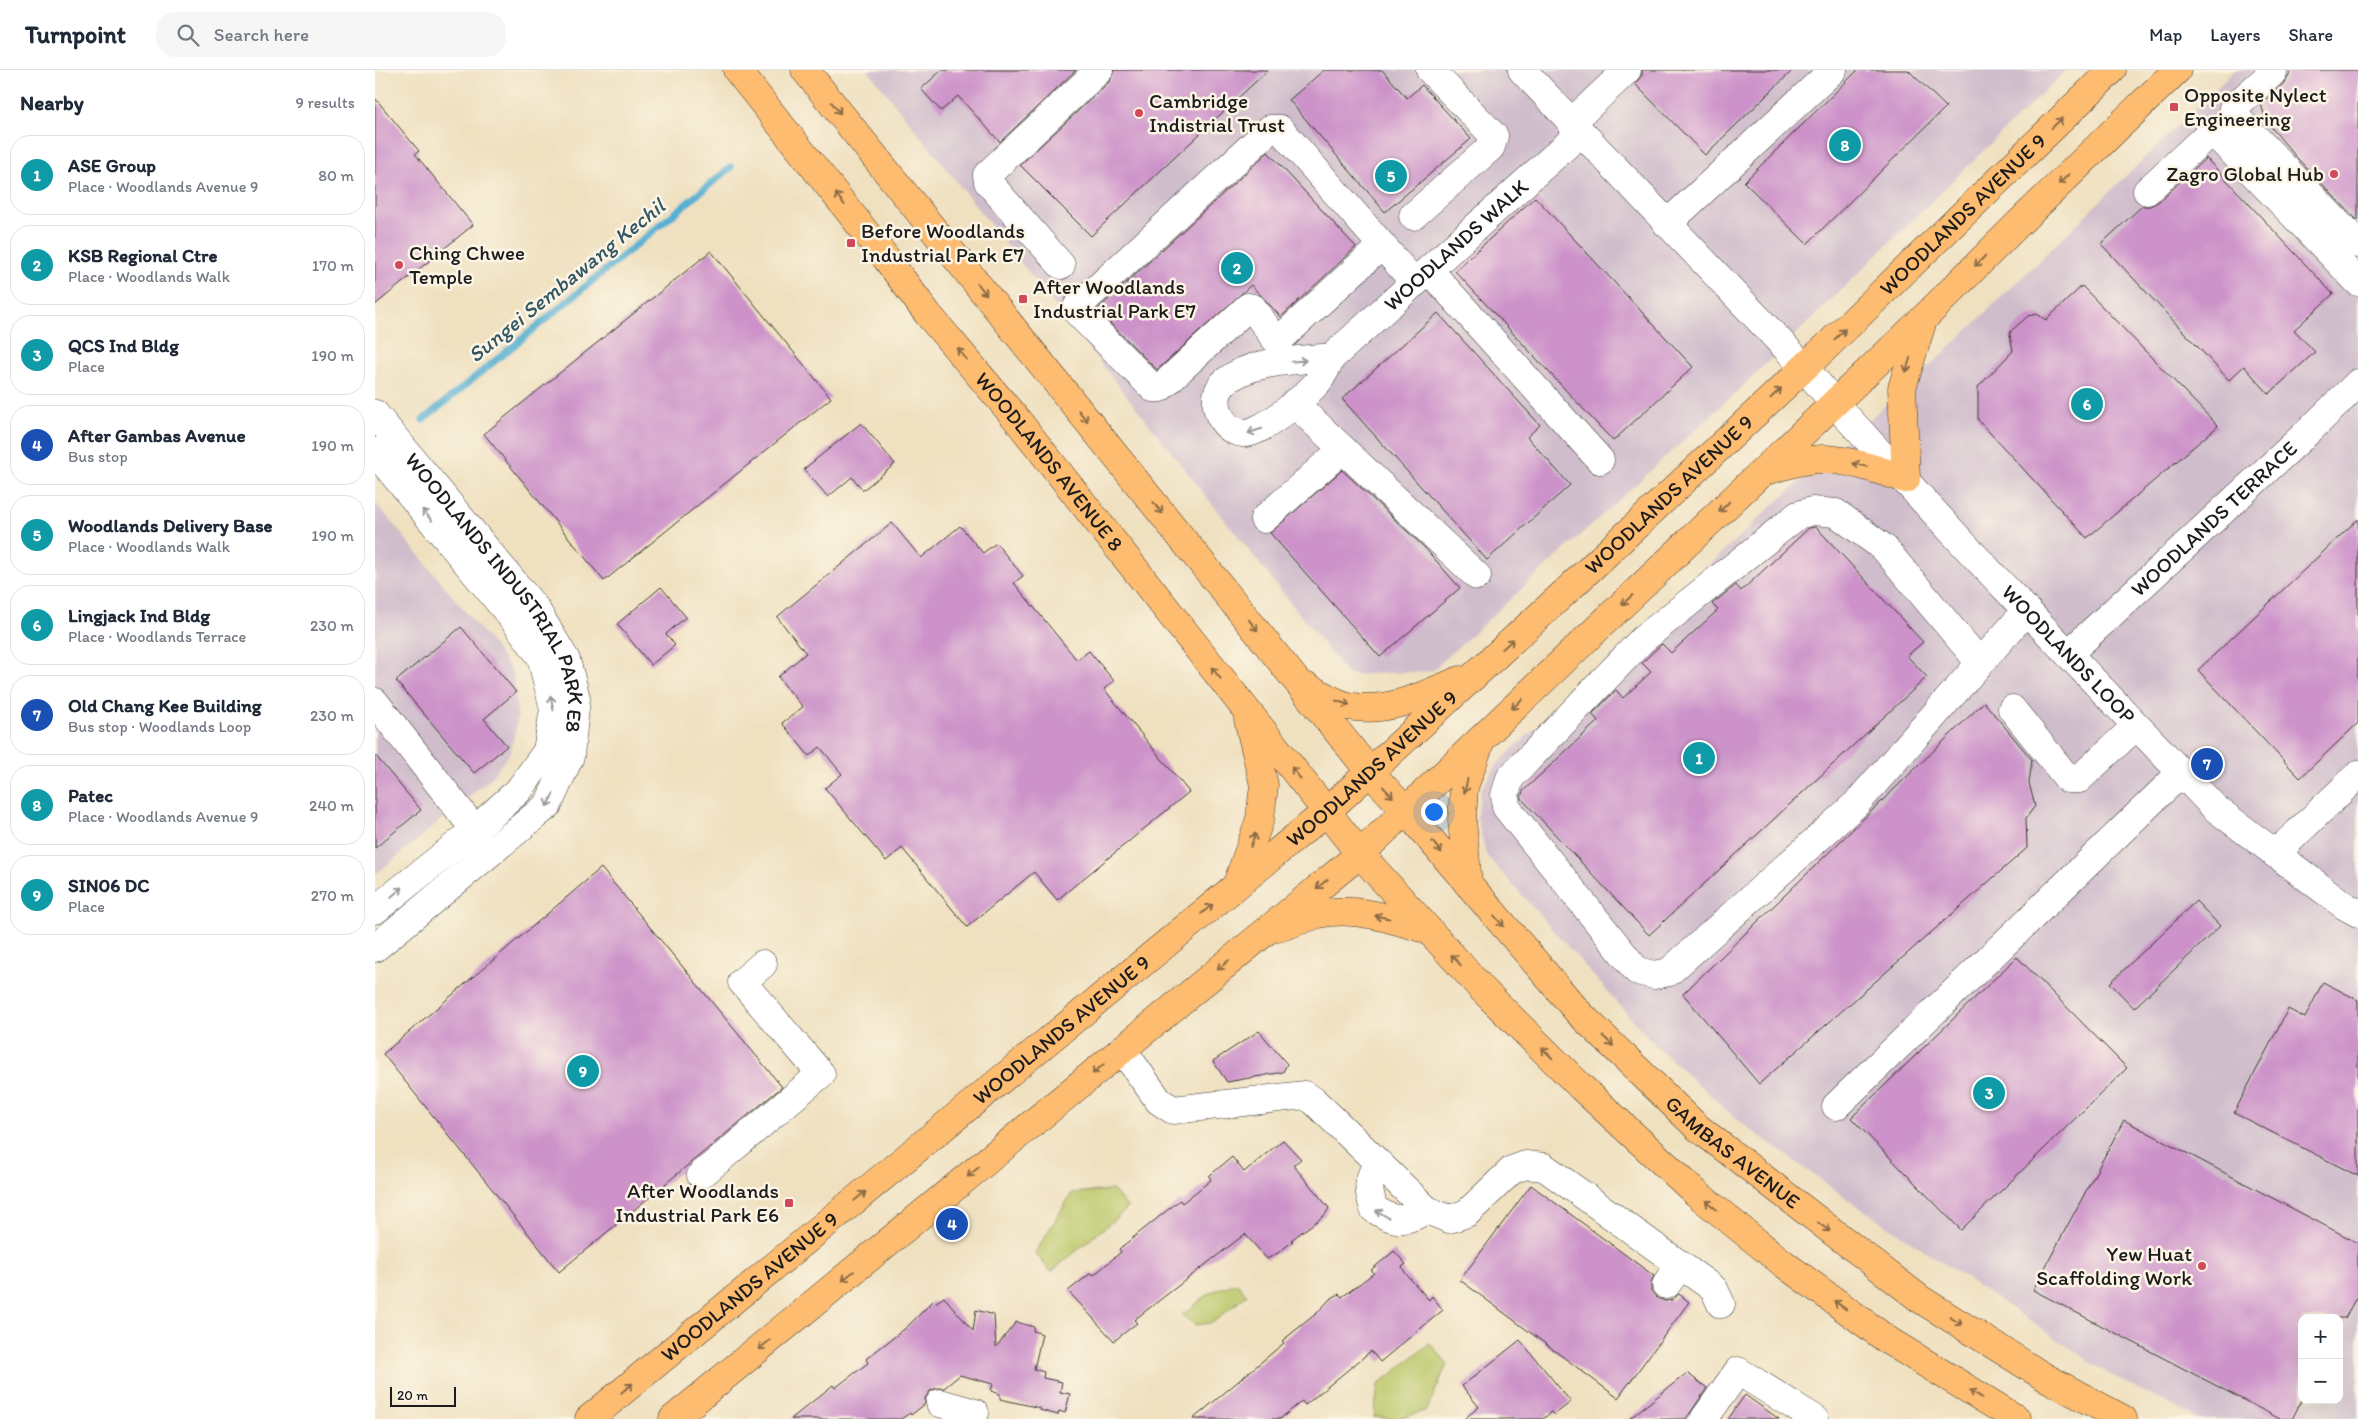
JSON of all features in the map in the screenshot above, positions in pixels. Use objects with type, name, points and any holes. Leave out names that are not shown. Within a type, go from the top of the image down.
[{"type":"main road","name":"WOODLANDS AVENUE 8","points":[[737,70],[886,258],[927,313],[1018,421],[1360,854]]},
{"type":"main road","points":[[805,70],[1370,772],[1406,811]]},
{"type":"main road","name":"WOODLANDS AVENUE 9","points":[[589,1419],[1326,812],[1804,367],[2112,70]]},
{"type":"main road","name":"WOODLANDS AVENUE 9","points":[[673,1419],[1360,854],[1923,319],[2177,70]]},
{"type":"main road","points":[[1759,473],[1799,462],[1827,459],[1859,464],[1906,479],[1901,388],[1923,319]]},
{"type":"main road","points":[[1299,683],[1347,706],[1381,707],[1411,701],[1478,672]]},
{"type":"main road","points":[[1236,886],[1260,818],[1264,785],[1246,711]]},
{"type":"main road","points":[[1468,884],[1462,820],[1465,787],[1481,739]]},
{"type":"main road","name":"GAMBAS AVENUE","points":[[1406,811],[1578,1012],[1697,1127],[1921,1299],[2043,1376],[2123,1419]]},
{"type":"main road","points":[[1360,854],[1483,990],[1581,1087],[1696,1193],[1784,1264],[1889,1341],[2017,1419]]},
{"type":"main road","points":[[1261,934],[1319,914],[1345,913],[1380,915],[1429,930]]},
{"type":"street","points":[[1061,264],[987,182],[987,175],[1099,70]]},
{"type":"street","points":[[1413,216],[1491,148],[1494,136],[1430,70]]},
{"type":"street","points":[[1522,70],[1804,367]]},
{"type":"street","name":"WOODLANDS WALK","points":[[1332,357],[1266,364],[1241,373],[1225,382],[1217,394],[1217,411],[1224,424],[1234,431],[1244,434],[1266,427],[1317,383],[1332,357],[1422,276],[1576,128],[1627,70]]},
{"type":"street","points":[[1667,224],[1833,70]]},
{"type":"street","points":[[2273,72],[2233,108],[2233,114],[2358,244]]},
{"type":"street","points":[[1381,246],[1279,340],[1274,338],[1253,308],[1248,307],[1160,388],[1153,388],[1077,312],[1077,307],[1270,129],[1280,129],[1381,246],[1422,276],[1600,460]]},
{"type":"street","points":[[2147,191],[2205,138],[2218,137],[2358,282]]},
{"type":"street","name":"WOODLANDS LOOP","points":[[1804,367],[1834,403],[2068,654],[2215,808],[2345,906],[2358,913]]},
{"type":"street","name":"WOODLANDS TERRACE","points":[[2068,654],[2311,429],[2358,383]]},
{"type":"street","points":[[1294,403],[1477,576]]},
{"type":"street","name":"WOODLANDS INDUSTRIAL PARK E8","points":[[375,414],[535,608],[566,660],[576,698],[558,753]]},
{"type":"street","points":[[1264,519],[1343,449]]},
{"type":"street","name":"WOODLANDS INDUSTRIAL PARK E8","points":[[375,452],[514,620],[541,657],[554,709],[558,753]]},
{"type":"street","points":[[1980,663],[1884,548],[1836,513],[1812,511],[1798,515],[1642,640],[1510,778],[1505,795],[1506,807],[1637,971],[1654,975],[1669,972],[1856,804],[2027,610]]},
{"type":"street","points":[[375,702],[475,830]]},
{"type":"street","points":[[2012,709],[2068,779],[2073,780],[2079,779],[2136,726]]},
{"type":"street","points":[[375,910],[475,830],[558,753]]},
{"type":"street","points":[[375,948],[548,805],[558,753]]},
{"type":"street","points":[[1836,1106],[2181,773]]},
{"type":"street","points":[[2275,854],[2358,776]]},
{"type":"street","points":[[701,1175],[821,1074],[742,982],[763,964]]},
{"type":"street","points":[[1122,1048],[1159,1101],[1173,1110],[1305,1095],[1314,1101],[1427,1210],[1449,1219],[1467,1213],[1512,1170],[1526,1165],[1544,1167],[1568,1198],[1674,1275],[1714,1288],[1721,1304]]},
{"type":"street","points":[[1378,1163],[1372,1172],[1368,1189],[1374,1209],[1391,1219],[1408,1219],[1427,1210]]},
{"type":"street","points":[[1704,1419],[1738,1371],[1815,1419]]},
{"type":"street","points":[[940,1403],[976,1408]]},
{"type":"shaded area","points":[[868,70],[2066,70],[1742,387],[1432,671],[1348,675]]},
{"type":"shaded area","points":[[2235,70],[2358,70],[2358,1419],[2198,1419],[2109,1374],[1849,1200],[1740,1122],[1656,1046],[1486,855],[1477,817],[1481,789],[1499,762],[1769,509],[1944,353]]},
{"type":"shaded area","points":[[375,502],[493,645],[513,674],[518,718],[511,751],[491,778],[375,875]]},
{"type":"green space","points":[[1113,1190],[1128,1208],[1051,1272],[1035,1253],[1072,1193]]},
{"type":"green space","points":[[1237,1283],[1247,1295],[1212,1323],[1195,1325],[1182,1315],[1211,1292]]},
{"type":"green space","points":[[1430,1343],[1447,1364],[1427,1410],[1397,1419],[1374,1417],[1378,1385]]},
{"type":"building","points":[[942,70],[1076,70],[1000,142],[958,96],[941,111],[921,89]]},
{"type":"building","name":"Cambridge Indistrial Trust","points":[[1114,70],[1268,70],[1091,236],[1020,165],[1110,81]]},
{"type":"building","points":[[1324,70],[1382,70],[1407,98],[1422,85],[1471,139],[1385,212],[1289,100]]},
{"type":"building","points":[[1642,70],[1793,70],[1705,155],[1635,84],[1642,75]]},
{"type":"building","points":[[1858,70],[1908,70],[1946,107],[1807,244],[1744,182]]},
{"type":"building","name":"Zagro Global Hub","points":[[2292,70],[2358,70],[2358,221],[2297,158],[2266,121],[2261,104],[2283,84]]},
{"type":"building","name":"Ching Chwee Temple","points":[[375,98],[419,151],[415,154],[473,225],[375,305]]},
{"type":"building","points":[[1268,152],[1356,247],[1281,317],[1251,285],[1157,370],[1097,310]]},
{"type":"building","points":[[2206,158],[2333,294],[2294,330],[2315,352],[2269,394],[2244,366],[2229,380],[2101,244],[2142,206],[2150,206],[2158,202]]},
{"type":"building","points":[[1535,197],[1693,367],[1613,441],[1455,271]]},
{"type":"building","points":[[711,251],[831,398],[604,581],[484,434]]},
{"type":"building","points":[[2082,286],[2218,426],[2087,538],[1978,420],[1978,387],[2013,351],[2011,331],[2028,316],[2037,314],[2046,320]]},
{"type":"building","points":[[1438,313],[1540,425],[1527,437],[1570,485],[1487,560],[1342,399]]},
{"type":"building","points":[[861,423],[895,464],[863,490],[852,477],[828,497],[804,469]]},
{"type":"building","points":[[1342,470],[1424,547],[1460,588],[1380,657],[1270,533]]},
{"type":"building","points":[[2358,519],[2358,723],[2300,778],[2198,670]]},
{"type":"building","points":[[892,523],[921,558],[960,526],[983,553],[996,543],[1023,576],[1014,583],[1077,660],[1089,651],[1114,681],[1104,689],[1189,792],[1057,900],[1034,872],[967,927],[902,848],[886,861],[825,788],[842,774],[820,747],[809,756],[782,723],[803,707],[778,677],[806,653],[777,617]]},
{"type":"building","points":[[1816,527],[1923,642],[1907,656],[1927,677],[1649,935],[1521,798],[1523,791],[1598,721],[1592,714],[1616,690],[1623,698],[1651,672],[1642,663],[1653,652],[1662,644],[1671,653],[1718,610],[1712,604],[1736,585],[1741,591],[1809,528]]},
{"type":"building","points":[[661,587],[686,617],[666,634],[675,645],[651,665],[617,624]]},
{"type":"building","points":[[461,627],[516,692],[484,719],[507,746],[474,773],[396,681]]},
{"type":"building","points":[[1984,702],[2032,760],[2029,783],[2035,806],[2026,818],[2027,848],[1759,1084],[1683,994]]},
{"type":"building","points":[[375,755],[421,810],[375,848]]},
{"type":"building","points":[[601,868],[782,1087],[559,1272],[383,1054]]},
{"type":"building","points":[[2196,901],[2220,926],[2134,1008],[2110,983]]},
{"type":"building","points":[[2017,957],[2127,1068],[1961,1230],[1851,1118]]},
{"type":"building","points":[[2323,982],[2358,1000],[2358,1176],[2234,1113],[2288,1009],[2305,1018]]},
{"type":"building","points":[[1259,1031],[1287,1064],[1283,1072],[1227,1082],[1213,1061]]},
{"type":"building","name":"Yew Huat Scaffolding Work","points":[[2124,1120],[2358,1243],[2358,1294],[2345,1318],[2343,1318],[2343,1314],[2298,1314],[2298,1404],[2300,1404],[2292,1419],[2280,1419],[2033,1290]]},
{"type":"building","points":[[1283,1140],[1301,1159],[1293,1165],[1329,1208],[1325,1215],[1291,1240],[1293,1241],[1278,1253],[1267,1259],[1245,1234],[1134,1320],[1137,1323],[1114,1341],[1068,1291],[1091,1273],[1094,1275],[1121,1252],[1119,1249],[1180,1200],[1182,1203],[1211,1180],[1209,1176],[1232,1157],[1244,1172]]},
{"type":"building","points":[[1531,1185],[1654,1276],[1651,1283],[1651,1291],[1657,1298],[1665,1301],[1672,1300],[1679,1294],[1689,1302],[1618,1398],[1460,1280]]},
{"type":"building","points":[[1394,1251],[1406,1264],[1402,1267],[1406,1274],[1429,1300],[1432,1296],[1443,1310],[1380,1362],[1371,1351],[1305,1405],[1302,1401],[1280,1419],[1193,1419],[1284,1343],[1282,1341],[1317,1313],[1330,1299],[1339,1294],[1342,1297],[1374,1273],[1371,1270]]},
{"type":"building","points":[[944,1297],[973,1331],[976,1310],[994,1315],[996,1347],[1016,1322],[1034,1327],[1033,1331],[1042,1334],[1034,1369],[1044,1372],[1043,1378],[1062,1382],[1060,1392],[1070,1394],[1065,1413],[1059,1411],[1058,1415],[1040,1410],[1040,1408],[1000,1399],[1000,1394],[991,1391],[993,1384],[960,1375],[944,1388],[930,1391],[925,1398],[925,1404],[911,1415],[910,1413],[901,1419],[791,1419],[833,1385],[835,1388],[868,1363],[866,1359],[907,1327],[933,1301],[935,1303]]},
{"type":"building","points":[[1520,1340],[1571,1402],[1554,1415],[1551,1412],[1543,1419],[1464,1419],[1479,1407],[1462,1386]]},
{"type":"building","points":[[1687,1373],[1707,1388],[1686,1419],[1629,1419]]},
{"type":"building","points":[[1745,1395],[1779,1419],[1728,1419]]},
{"type":"waterway","name":"Sungei Sembawang Kechil","points":[[423,420],[731,167]]},
{"type":"place","name":"Opposite Nylect Engineering","points":[[2174,107]]},
{"type":"place","name":"Cambridge Indistrial Trust","points":[[1139,113]]},
{"type":"place","name":"Patec","points":[[1845,145]]},
{"type":"place","name":"Zagro Global Hub","points":[[2334,174]]},
{"type":"place","name":"Woodlands Delivery Base","points":[[1391,176]]},
{"type":"place","name":"Before Woodlands Industrial Park E7","points":[[851,243]]},
{"type":"place","name":"Ching Chwee Temple","points":[[399,265]]},
{"type":"place","name":"KSB Regional Ctre","points":[[1237,268]]},
{"type":"place","name":"After Woodlands Industrial Park E7","points":[[1023,299]]},
{"type":"place","name":"Lingjack Ind Bldg","points":[[2087,404]]},
{"type":"place","name":"ASE Group","points":[[1699,758]]},
{"type":"place","name":"Old Chang Kee Building","points":[[2207,764]]},
{"type":"place","name":"SIN06 DC","points":[[583,1071]]},
{"type":"place","name":"QCS Ind Bldg","points":[[1989,1093]]},
{"type":"place","name":"After Woodlands Industrial Park E6","points":[[789,1203]]},
{"type":"place","name":"After Gambas Avenue","points":[[952,1224]]},
{"type":"place","name":"Yew Huat Scaffolding Work","points":[[2202,1266]]}]
